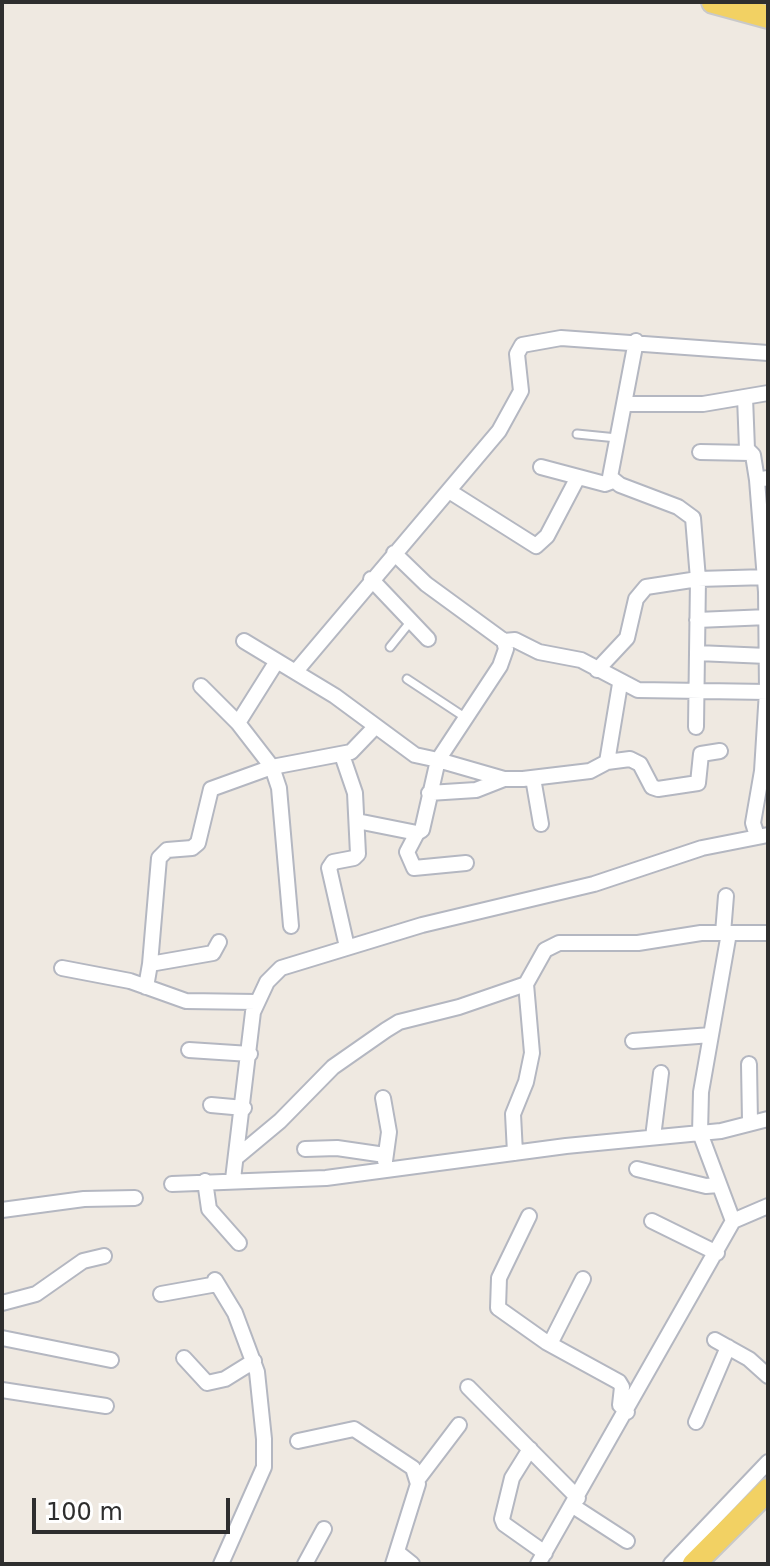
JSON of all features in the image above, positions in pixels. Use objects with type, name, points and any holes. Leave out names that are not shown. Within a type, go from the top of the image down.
[{"type":"main road","points":[[713,2],[768,17]]},
{"type":"main road","points":[[694,1564],[768,1490]]},
{"type":"street","points":[[297,670],[499,431],[521,391],[517,354],[522,345],[549,338],[636,341],[768,353]]},
{"type":"street","points":[[613,481],[609,469],[636,341]]},
{"type":"street","points":[[625,404],[703,404],[768,393]]},
{"type":"street","points":[[233,1179],[256,1002],[267,982],[281,968],[422,925],[594,884],[702,848],[762,836],[753,823],[766,738],[767,577],[762,479],[747,449],[745,397]]},
{"type":"street","points":[[700,452],[751,453]]},
{"type":"street","points":[[541,467],[605,484],[613,481],[689,512],[696,530],[698,579],[696,727]]},
{"type":"street","points":[[449,491],[536,546],[547,536],[578,477]]},
{"type":"street","points":[[394,553],[426,584],[504,641],[515,640],[539,652],[581,660],[620,684],[638,690],[768,692]]},
{"type":"street","points":[[597,670],[627,638],[639,593],[656,583],[767,577]]},
{"type":"street","points":[[371,579],[428,639]]},
{"type":"street","points":[[697,620],[767,617]]},
{"type":"street","points":[[244,641],[297,670],[415,755],[504,779],[590,771],[607,762],[637,762],[652,787],[658,789],[698,783],[701,754],[720,751]]},
{"type":"street","points":[[466,863],[414,868],[407,852],[424,825],[438,760],[505,656],[504,641]]},
{"type":"street","points":[[697,653],[767,656]]},
{"type":"street","points":[[238,723],[277,661]]},
{"type":"street","points":[[607,762],[620,684]]},
{"type":"street","points":[[201,686],[238,723],[272,767],[279,788],[291,926]]},
{"type":"street","points":[[146,987],[159,858],[167,850],[192,848],[198,843],[211,789],[272,767],[351,752],[375,727]]},
{"type":"street","points":[[342,755],[355,793],[358,854],[354,858],[333,862],[329,868],[347,947]]},
{"type":"street","points":[[533,778],[541,824]]},
{"type":"street","points":[[429,793],[476,790],[504,779]]},
{"type":"street","points":[[357,821],[417,833]]},
{"type":"street","points":[[726,896],[726,933],[701,1092],[700,1133],[733,1221]]},
{"type":"street","points":[[515,1153],[513,1114],[526,1082],[532,1053],[526,984],[545,950],[559,943],[638,943],[726,933],[768,933]]},
{"type":"street","points":[[150,964],[213,953],[219,942]]},
{"type":"street","points":[[62,968],[146,987],[186,1001],[256,1002]]},
{"type":"street","points":[[238,1156],[280,1121],[333,1067],[399,1022],[459,1007],[526,984]]},
{"type":"street","points":[[633,1041],[711,1035]]},
{"type":"street","points":[[189,1050],[250,1054]]},
{"type":"street","points":[[749,1064],[750,1122]]},
{"type":"street","points":[[653,1137],[661,1073]]},
{"type":"street","points":[[383,1098],[389,1132],[385,1162]]},
{"type":"street","points":[[211,1105],[244,1108]]},
{"type":"street","points":[[172,1184],[233,1179],[326,1178],[385,1162],[515,1153],[721,1131],[768,1119]]},
{"type":"street","points":[[305,1149],[337,1148],[385,1162]]},
{"type":"street","points":[[637,1169],[706,1186],[719,1185]]},
{"type":"street","points":[[205,1181],[209,1209],[239,1243]]},
{"type":"street","points":[[2,1210],[84,1199],[135,1198]]},
{"type":"street","points":[[530,1449],[512,1478],[502,1519],[542,1558],[733,1221],[768,1206]]},
{"type":"street","points":[[529,1216],[499,1278],[498,1308],[550,1344],[619,1382],[622,1387],[620,1405],[627,1412]]},
{"type":"street","points":[[652,1221],[717,1253]]},
{"type":"street","points":[[2,1303],[36,1294],[83,1261],[104,1256]]},
{"type":"street","points":[[550,1344],[583,1279]]},
{"type":"street","points":[[161,1294],[216,1282],[235,1313],[254,1361],[264,1467],[221,1564]]},
{"type":"street","points":[[2,1338],[111,1360]]},
{"type":"street","points":[[696,1422],[722,1343],[768,1376]]},
{"type":"street","points":[[184,1358],[207,1383],[225,1379],[254,1361]]},
{"type":"street","points":[[468,1387],[530,1449],[576,1502],[627,1541]]},
{"type":"street","points":[[2,1390],[106,1406]]},
{"type":"street","points":[[412,1564],[395,1558],[418,1479],[459,1425]]},
{"type":"street","points":[[298,1441],[361,1430],[406,1461],[418,1479]]},
{"type":"street","points":[[671,1564],[768,1462]]},
{"type":"street","points":[[305,1564],[324,1529]]},
{"type":"lane","points":[[577,434],[617,438]]},
{"type":"lane","points":[[390,647],[411,621]]},
{"type":"lane","points":[[407,679],[466,718]]}]
